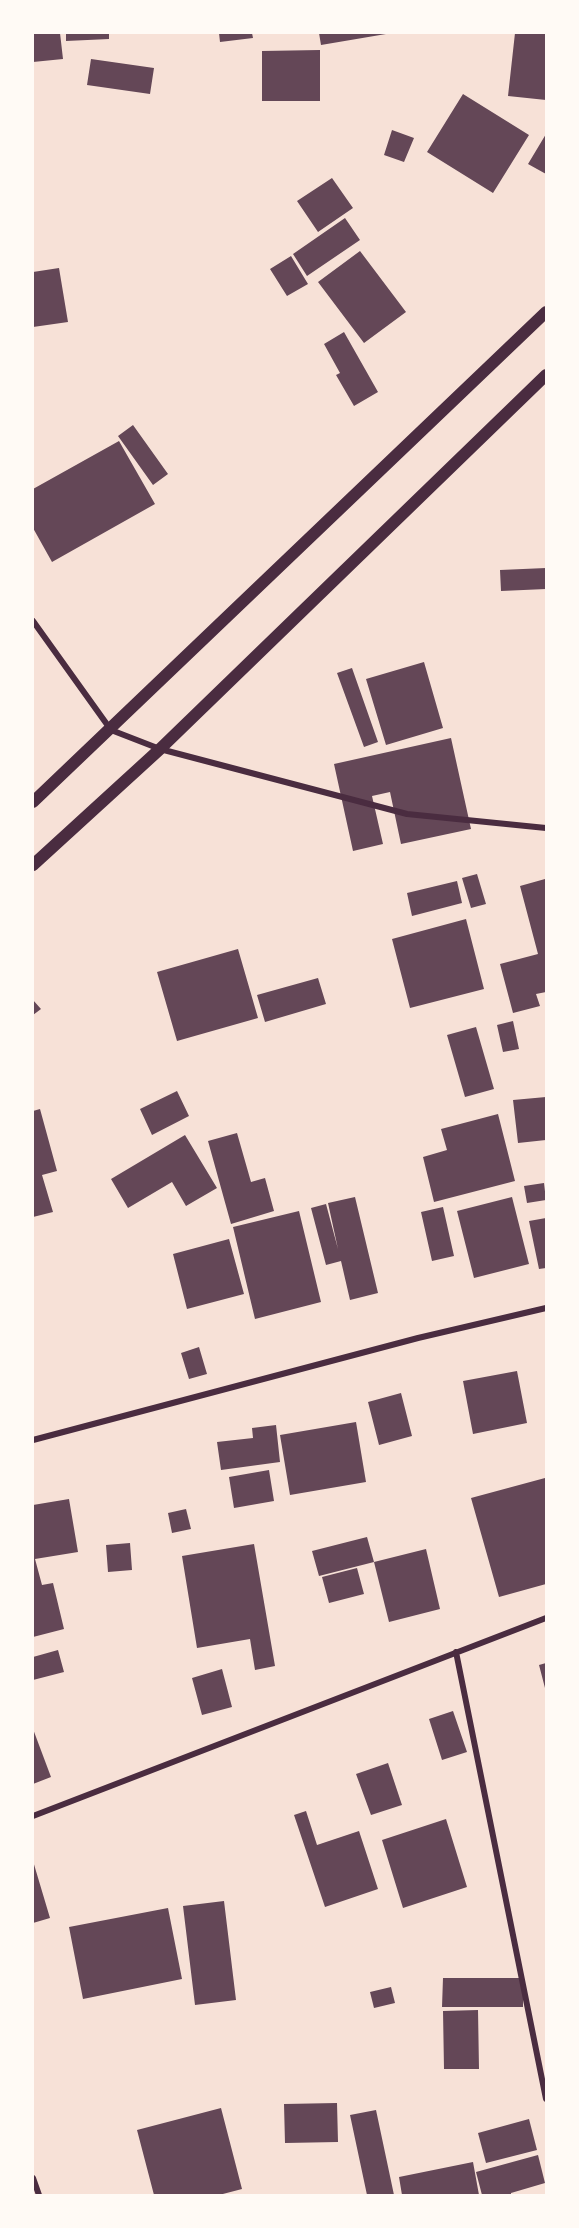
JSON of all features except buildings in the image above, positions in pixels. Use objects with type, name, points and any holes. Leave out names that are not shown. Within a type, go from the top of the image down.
[{"type":"main road","points":[[33,802],[111,730],[286,558],[546,312]]},
{"type":"main road","points":[[33,865],[160,749],[546,375]]},
{"type":"street","points":[[33,621],[111,730],[160,749],[406,814],[546,828]]},
{"type":"street","points":[[33,1440],[418,1338],[546,1308]]},
{"type":"street","points":[[33,1816],[546,1618]]},
{"type":"street","points":[[456,1652],[546,2099]]},
{"type":"street","points":[[33,2178],[39,2195]]}]
